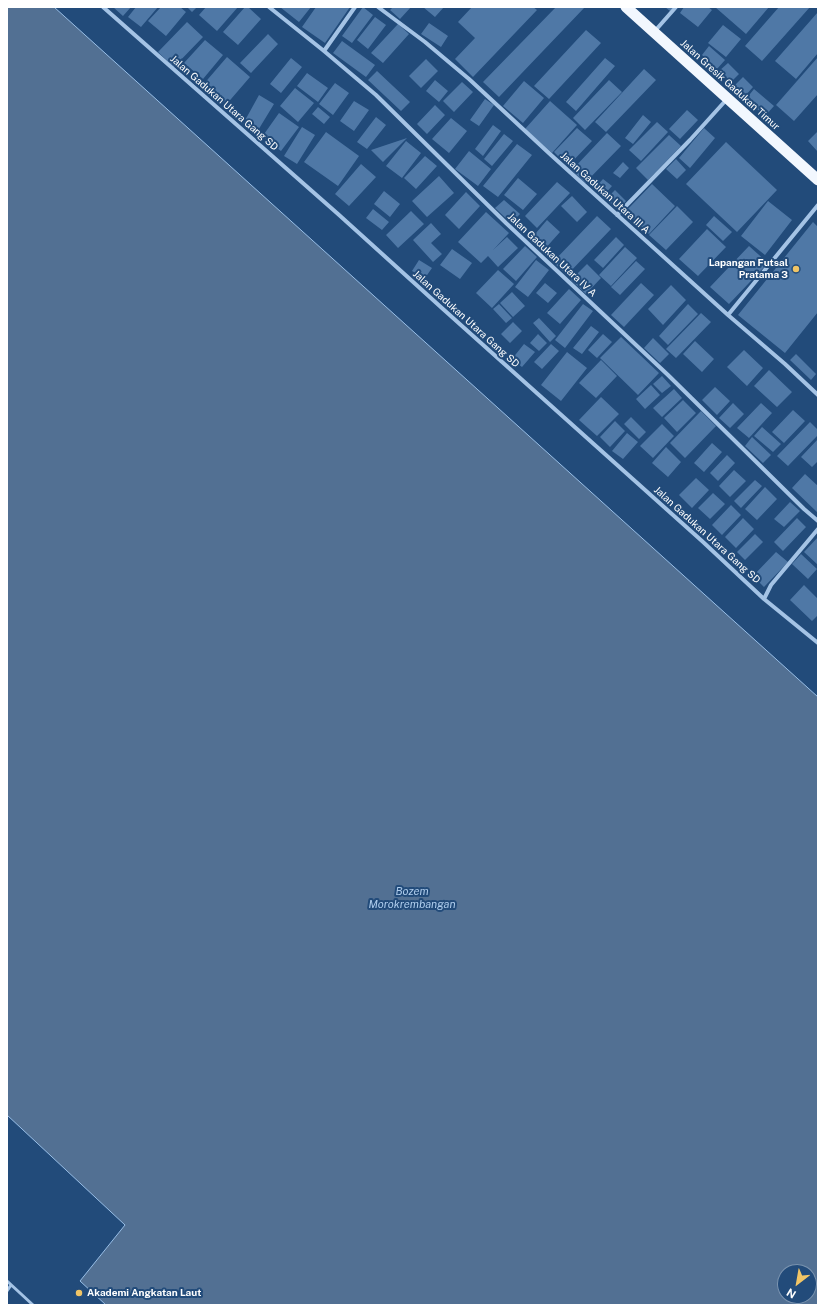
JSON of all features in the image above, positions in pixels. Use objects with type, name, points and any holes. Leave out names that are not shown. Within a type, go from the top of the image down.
[{"type":"highway","name":"Jalan Gresik Gadukan Timur","points":[[626,7],[818,180]]},
{"type":"street","name":"Jalan Gadukan Utara Gang SD","points":[[103,7],[338,214],[702,540],[764,599],[818,643]]},
{"type":"street","name":"Jalan Gadukan Utara IV A","points":[[269,7],[376,95],[506,223],[668,375],[818,521]]},
{"type":"street","points":[[324,51],[355,7]]},
{"type":"street","name":"Jalan Gadukan Utara III A","points":[[378,7],[425,42],[469,79],[617,215],[818,395]]},
{"type":"street","points":[[654,32],[676,7]]},
{"type":"street","points":[[617,215],[680,151],[727,99]]},
{"type":"street","points":[[728,315],[818,205]]},
{"type":"street","points":[[764,599],[771,584],[818,529]]},
{"type":"lane","points":[[7,1281],[33,1305]]},
{"type":"lane","points":[[7,1291],[11,1285]]},
{"type":"water","name":"Bozem Morokrembangan","points":[[7,7],[54,7],[818,697],[818,1305],[106,1305],[80,1281],[125,1225],[7,1115]]},
{"type":"building","points":[[113,7],[131,7],[123,16]]},
{"type":"building","points":[[136,7],[158,7],[141,27],[128,17]]},
{"type":"building","points":[[161,7],[180,7],[186,12],[166,36],[148,21]]},
{"type":"building","points":[[187,7],[197,7],[192,12]]},
{"type":"building","points":[[206,7],[238,7],[217,31],[199,15]]},
{"type":"building","points":[[245,7],[248,7],[261,19],[238,45],[223,32]]},
{"type":"building","points":[[280,7],[311,7],[299,22]]},
{"type":"building","points":[[316,7],[350,7],[325,43],[302,27]]},
{"type":"building","points":[[363,7],[373,15],[352,43],[342,36]]},
{"type":"building","points":[[393,7],[411,7],[400,19],[390,10]]},
{"type":"building","points":[[423,7],[444,7],[435,17]]},
{"type":"building","points":[[472,7],[533,7],[537,10],[473,77],[455,59],[475,38],[458,22]]},
{"type":"building","points":[[556,7],[585,7],[499,97],[483,82]]},
{"type":"building","points":[[665,7],[674,7],[670,11]]},
{"type":"building","points":[[684,7],[708,7],[712,10],[698,27],[680,13]]},
{"type":"building","points":[[715,7],[769,7],[746,34]]},
{"type":"building","points":[[779,7],[810,7],[762,61],[745,46]]},
{"type":"building","points":[[818,12],[818,53],[796,79],[775,61]]},
{"type":"building","points":[[375,17],[386,25],[368,49],[357,40]]},
{"type":"building","points":[[187,22],[203,37],[174,67],[158,52]]},
{"type":"building","points":[[429,23],[448,36],[441,47],[421,34]]},
{"type":"building","points":[[398,24],[409,34],[383,63],[371,53]]},
{"type":"building","points":[[723,25],[741,39],[726,57],[708,43]]},
{"type":"building","points":[[586,30],[601,43],[549,99],[534,86]]},
{"type":"building","points":[[268,34],[278,44],[251,73],[240,63]]},
{"type":"building","points":[[205,40],[223,55],[203,79],[184,63]]},
{"type":"building","points":[[342,41],[375,65],[366,77],[333,53]]},
{"type":"building","points":[[709,46],[725,60],[717,69],[702,55]]},
{"type":"building","points":[[227,57],[250,77],[225,106],[202,86]]},
{"type":"building","points":[[818,57],[818,94],[794,121],[776,105]]},
{"type":"building","points":[[291,58],[302,67],[281,93],[270,84]]},
{"type":"building","points":[[605,58],[615,66],[576,111],[566,102]]},
{"type":"building","points":[[426,59],[438,71],[421,88],[409,76]]},
{"type":"building","points":[[728,63],[739,74],[731,82],[719,71]]},
{"type":"building","points":[[644,69],[656,80],[606,132],[595,122]]},
{"type":"building","points":[[377,71],[410,102],[401,111],[368,80]]},
{"type":"building","points":[[307,73],[328,88],[318,102],[297,86]]},
{"type":"building","points":[[743,77],[753,87],[745,96],[734,86]]},
{"type":"building","points":[[435,80],[448,91],[439,102],[426,91]]},
{"type":"building","points":[[609,80],[622,92],[585,130],[573,118]]},
{"type":"building","points":[[524,81],[544,98],[523,123],[503,106]]},
{"type":"building","points":[[462,82],[473,92],[454,112],[443,101]]},
{"type":"building","points":[[335,83],[349,93],[333,115],[319,104]]},
{"type":"building","points":[[295,88],[314,103],[298,122],[280,106]]},
{"type":"building","points":[[754,89],[774,106],[765,116],[746,99]]},
{"type":"building","points":[[259,95],[274,104],[257,132],[243,124]]},
{"type":"building","points":[[485,99],[494,105],[479,126],[470,120]]},
{"type":"building","points":[[354,101],[369,110],[354,131],[340,121]]},
{"type":"building","points":[[550,101],[577,125],[552,153],[525,129]]},
{"type":"building","points":[[435,105],[445,115],[427,134],[417,124]]},
{"type":"building","points":[[318,107],[330,117],[324,124],[312,114]]},
{"type":"building","points":[[687,110],[698,120],[680,139],[669,129]]},
{"type":"building","points":[[279,113],[299,127],[281,151],[262,137]]},
{"type":"building","points":[[643,115],[651,122],[633,144],[625,138]]},
{"type":"building","points":[[376,117],[386,125],[367,149],[357,142]]},
{"type":"building","points":[[451,118],[467,131],[449,153],[432,139]]},
{"type":"building","points":[[657,122],[668,132],[641,161],[629,150]]},
{"type":"building","points":[[493,125],[501,131],[483,156],[475,149]]},
{"type":"building","points":[[302,127],[315,135],[297,164],[284,156]]},
{"type":"building","points":[[577,128],[592,141],[568,166],[554,152]]},
{"type":"building","points":[[704,128],[715,138],[690,168],[679,158]]},
{"type":"building","points":[[818,131],[818,152],[808,141]]},
{"type":"building","points":[[326,132],[359,156],[338,186],[304,162]]},
{"type":"building","points":[[607,133],[621,146],[585,183],[572,170]]},
{"type":"building","points":[[504,134],[513,141],[492,166],[484,159]]},
{"type":"building","points":[[669,135],[681,146],[648,180],[636,168]]},
{"type":"building","points":[[407,138],[383,162],[371,150]]},
{"type":"building","points":[[406,141],[421,153],[402,178],[386,166]]},
{"type":"building","points":[[726,142],[777,190],[737,232],[686,184]]},
{"type":"building","points":[[517,144],[532,155],[498,197],[483,186]]},
{"type":"building","points":[[469,151],[491,169],[478,186],[455,169]]},
{"type":"building","points":[[425,156],[437,166],[416,189],[404,178]]},
{"type":"building","points":[[676,159],[686,170],[677,179],[666,169]]},
{"type":"building","points":[[623,162],[629,168],[620,178],[613,173]]},
{"type":"building","points":[[361,164],[376,177],[349,206],[335,194]]},
{"type":"building","points":[[439,176],[454,193],[427,217],[412,201]]},
{"type":"building","points":[[518,178],[537,194],[523,210],[504,195]]},
{"type":"building","points":[[603,179],[612,186],[603,196],[595,188]]},
{"type":"building","points":[[557,182],[570,193],[537,228],[525,216]]},
{"type":"building","points":[[652,184],[675,206],[649,234],[625,212]]},
{"type":"building","points":[[615,190],[626,201],[618,210],[606,199]]},
{"type":"building","points":[[384,191],[400,204],[390,217],[374,204]]},
{"type":"building","points":[[466,192],[480,206],[459,229],[445,215]]},
{"type":"building","points":[[572,196],[587,212],[577,222],[561,206]]},
{"type":"building","points":[[504,200],[520,214],[511,223],[495,208]]},
{"type":"building","points":[[768,201],[792,220],[765,255],[741,236]]},
{"type":"building","points":[[677,206],[693,222],[666,250],[649,235]]},
{"type":"building","points":[[373,209],[389,222],[382,230],[366,218]]},
{"type":"building","points":[[411,211],[424,224],[398,248],[386,235]]},
{"type":"building","points":[[486,212],[509,233],[493,250],[507,237],[518,248],[498,267],[488,256],[481,263],[458,242]]},
{"type":"building","points":[[597,216],[611,229],[567,275],[553,262]]},
{"type":"building","points":[[714,216],[732,232],[723,241],[706,225]]},
{"type":"building","points":[[547,220],[560,232],[543,251],[530,240]]},
{"type":"building","name":"Lapangan Futsal Pratama 3","points":[[813,222],[818,227],[818,312],[785,353],[738,315]]},
{"type":"building","points":[[431,223],[441,234],[431,243],[442,254],[433,262],[413,240]]},
{"type":"building","points":[[707,229],[726,247],[698,276],[679,259]]},
{"type":"building","points":[[616,237],[624,245],[603,268],[594,260]]},
{"type":"building","points":[[525,246],[537,257],[516,281],[503,269]]},
{"type":"building","points":[[749,246],[768,263],[729,304],[710,287]]},
{"type":"building","points":[[625,247],[637,258],[611,286],[599,275]]},
{"type":"building","points":[[452,249],[472,263],[460,279],[440,265]]},
{"type":"building","points":[[419,260],[432,268],[425,278],[412,271]]},
{"type":"building","points":[[536,260],[549,270],[528,297],[515,287]]},
{"type":"building","points":[[636,261],[645,269],[620,295],[611,287]]},
{"type":"building","points":[[587,264],[601,278],[586,294],[571,280]]},
{"type":"building","points":[[498,270],[514,284],[492,308],[476,293]]},
{"type":"building","points":[[545,283],[557,293],[548,303],[536,293]]},
{"type":"building","points":[[641,283],[654,295],[624,327],[611,315]]},
{"type":"building","points":[[671,285],[686,300],[663,325],[648,309]]},
{"type":"building","points":[[569,289],[581,300],[560,324],[547,313]]},
{"type":"building","points":[[512,292],[525,306],[513,317],[500,303]]},
{"type":"building","points":[[499,304],[512,318],[506,323],[493,309]]},
{"type":"building","points":[[583,304],[593,311],[565,348],[555,340]]},
{"type":"building","points":[[688,304],[698,314],[668,345],[659,336]]},
{"type":"building","points":[[701,313],[711,322],[676,358],[666,349]]},
{"type":"building","points":[[539,318],[556,336],[550,342],[533,323]]},
{"type":"building","points":[[513,322],[522,331],[510,343],[501,334]]},
{"type":"building","points":[[591,326],[599,332],[582,354],[573,348]]},
{"type":"building","points":[[538,334],[547,343],[539,351],[530,343]]},
{"type":"building","points":[[603,334],[612,342],[597,358],[588,350]]},
{"type":"building","points":[[621,337],[659,373],[638,395],[600,358]]},
{"type":"building","points":[[653,338],[669,354],[660,363],[644,348]]},
{"type":"building","points":[[695,341],[714,359],[702,372],[683,354]]},
{"type":"building","points":[[524,344],[535,352],[522,367],[512,359]]},
{"type":"building","points":[[551,344],[559,351],[542,369],[534,362]]},
{"type":"building","points":[[744,350],[763,368],[747,386],[727,367]]},
{"type":"building","points":[[567,352],[587,368],[561,401],[541,385]]},
{"type":"building","points":[[796,354],[816,374],[811,380],[790,360]]},
{"type":"building","points":[[601,360],[617,376],[596,398],[579,383]]},
{"type":"building","points":[[769,370],[792,392],[777,407],[754,386]]},
{"type":"building","points":[[662,376],[671,386],[662,393],[653,384]]},
{"type":"building","points":[[651,385],[660,395],[645,409],[636,399]]},
{"type":"building","points":[[715,387],[730,401],[717,415],[702,400]]},
{"type":"building","points":[[674,389],[682,398],[662,417],[653,408]]},
{"type":"building","points":[[601,397],[619,414],[597,436],[579,420]]},
{"type":"building","points":[[683,400],[696,413],[677,432],[664,418]]},
{"type":"building","points":[[733,403],[744,414],[730,428],[719,418]]},
{"type":"building","points":[[761,403],[772,413],[749,438],[737,428]]},
{"type":"building","points":[[793,410],[805,421],[784,443],[772,432]]},
{"type":"building","points":[[701,411],[716,426],[685,458],[670,443]]},
{"type":"building","points":[[631,417],[646,432],[639,439],[624,424]]},
{"type":"building","points":[[615,421],[625,431],[610,447],[600,437]]},
{"type":"building","points":[[810,422],[818,430],[818,435],[788,466],[777,456]]},
{"type":"building","points":[[662,424],[674,436],[653,458],[640,446]]},
{"type":"building","points":[[762,427],[781,444],[773,452],[754,436]]},
{"type":"building","points":[[627,433],[638,442],[623,459],[612,451]]},
{"type":"building","points":[[752,437],[771,455],[763,463],[745,446]]},
{"type":"building","points":[[818,439],[818,461],[812,467],[801,457]]},
{"type":"building","points":[[712,443],[722,452],[704,472],[694,463]]},
{"type":"building","points":[[666,447],[681,462],[668,477],[652,463]]},
{"type":"building","points":[[727,455],[735,463],[718,481],[710,473]]},
{"type":"building","points":[[734,470],[746,481],[730,497],[719,486]]},
{"type":"building","points":[[805,474],[818,486],[818,513],[792,488]]},
{"type":"building","points":[[696,478],[709,490],[692,508],[679,495]]},
{"type":"building","points":[[755,480],[762,486],[741,508],[734,501]]},
{"type":"building","points":[[765,487],[777,499],[757,520],[745,509]]},
{"type":"building","points":[[713,493],[725,504],[710,519],[698,508]]},
{"type":"building","points":[[790,502],[800,511],[784,527],[774,519]]},
{"type":"building","points":[[731,505],[741,515],[722,535],[712,525]]},
{"type":"building","points":[[743,518],[754,529],[736,548],[725,537]]},
{"type":"building","points":[[797,518],[806,527],[783,551],[774,542]]},
{"type":"building","points":[[755,534],[763,542],[745,560],[737,552]]},
{"type":"building","points":[[818,537],[818,565],[804,552]]},
{"type":"building","points":[[776,552],[788,562],[764,587],[753,576]]},
{"type":"building","points":[[801,554],[817,569],[808,579],[792,564]]},
{"type":"building","points":[[804,585],[818,599],[818,615],[812,621],[790,600]]},
{"type":"place","name":"Lapangan Futsal Pratama 3","points":[[796,269]]},
{"type":"place","name":"Akademi Angkatan Laut","points":[[79,1293]]}]
